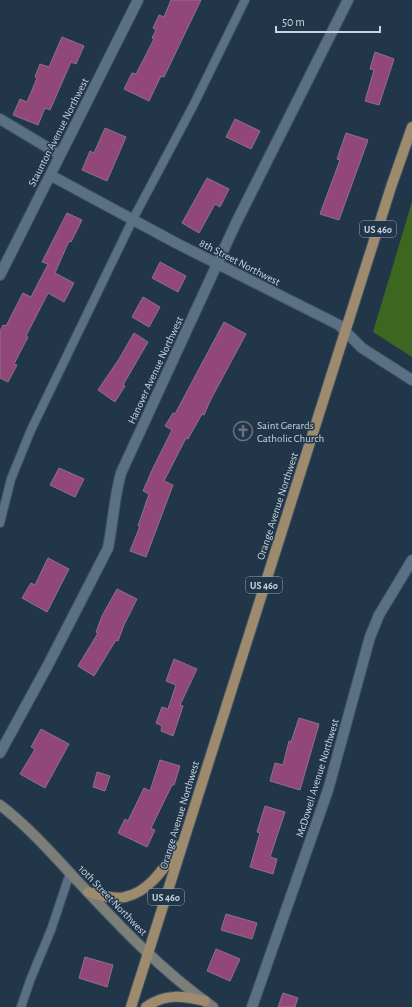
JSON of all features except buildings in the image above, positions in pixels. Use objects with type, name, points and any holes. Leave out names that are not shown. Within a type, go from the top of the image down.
[{"type":"main road","name":"Orange Avenue Northwest","points":[[131,1007],[391,187],[412,127]]},
{"type":"main road","name":"10th Street Northwest","points":[[0,805],[15,817],[148,954],[209,1004]]},
{"type":"main road","points":[[88,892],[108,897],[125,898],[142,890],[158,874],[184,840]]},
{"type":"main road","points":[[146,1007],[154,1001],[169,996],[184,996],[209,1004]]},
{"type":"street","name":"Staunton Avenue Northwest","points":[[0,275],[138,0]]},
{"type":"street","name":"Hanover Avenue Northwest","points":[[0,753],[48,665],[108,548],[115,494],[121,473],[217,264],[348,0]]},
{"type":"street","points":[[0,119],[60,155]]},
{"type":"street","name":"8th Street Northwest","points":[[50,175],[217,264],[339,325],[362,348],[412,380]]},
{"type":"street","name":"McDowell Avenue Northwest","points":[[252,1007],[328,790],[370,637],[379,615],[412,560]]},
{"type":"lane","points":[[0,523],[11,479],[31,430],[133,219],[193,106],[245,0]]},
{"type":"lane","points":[[21,1007],[37,961],[51,930],[70,873]]},
{"type":"green space","points":[[412,202],[412,357],[373,332]]},
{"type":"place","name":"Saint Gerards Catholic Church","points":[[243,431]]}]
